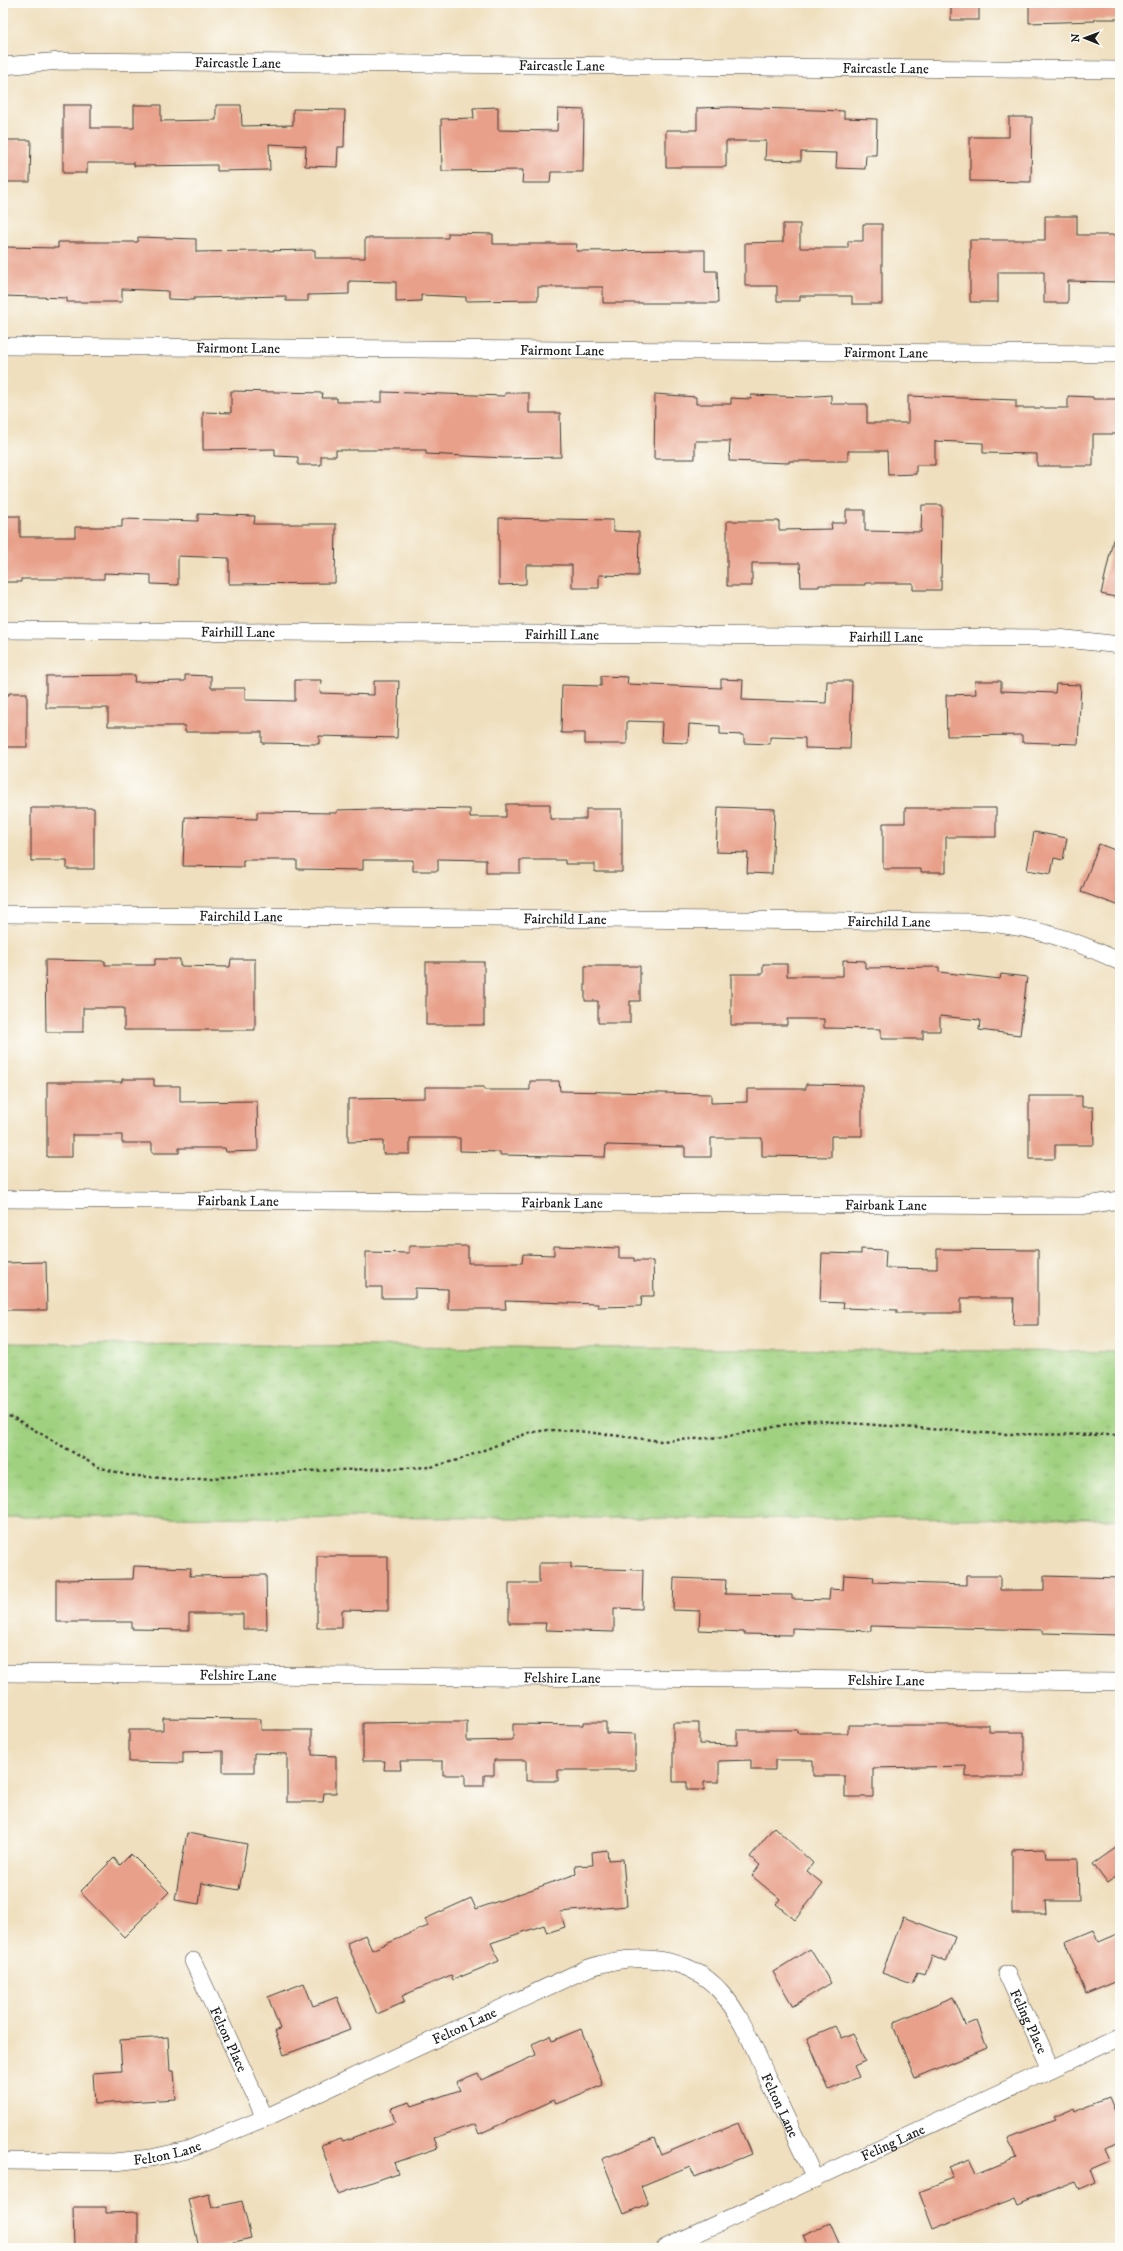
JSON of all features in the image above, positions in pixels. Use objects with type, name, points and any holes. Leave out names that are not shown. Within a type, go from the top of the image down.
[{"type":"street","name":"Faircastle Lane","points":[[3,66],[32,62],[69,61],[1120,70]]},
{"type":"street","name":"Fairmont Lane","points":[[3,346],[1120,354]]},
{"type":"street","name":"Fairhill Lane","points":[[3,630],[1058,638],[1120,645]]},
{"type":"street","name":"Fairchild Lane","points":[[3,914],[972,922],[1030,929],[1073,942],[1120,962]]},
{"type":"street","name":"Fairbank Lane","points":[[3,1199],[1080,1206],[1120,1200]]},
{"type":"street","name":"Felshire Lane","points":[[3,1673],[1120,1682]]},
{"type":"street","name":"Felton Lane","points":[[3,2161],[114,2162],[151,2158],[192,2148],[265,2118],[586,1969],[620,1959],[649,1959],[675,1963],[699,1974],[721,1991],[730,2003],[749,2037],[815,2179]]},
{"type":"street","name":"Felton Place","points":[[193,1961],[265,2118]]},
{"type":"street","name":"Feling Place","points":[[1007,1974],[1051,2069]]},
{"type":"street","name":"Feling Lane","points":[[665,2248],[1120,2037]]},
{"type":"path","points":[[3,1414],[14,1418],[98,1467],[127,1475],[183,1480],[310,1471],[431,1467],[458,1460],[528,1433],[548,1430],[578,1431],[661,1441],[725,1437],[808,1420],[998,1434],[1120,1435]]},
{"type":"green space","points":[[3,1343],[1120,1352],[1120,1519],[3,1517]]},
{"type":"building","points":[[951,3],[979,3],[979,20],[951,20]]},
{"type":"building","points":[[1029,3],[1120,3],[1120,19],[1029,23]]},
{"type":"building","points":[[63,105],[91,105],[91,128],[134,128],[134,105],[161,105],[161,121],[216,120],[216,105],[241,105],[242,126],[293,125],[293,109],[345,110],[344,147],[338,147],[337,167],[305,166],[306,146],[269,144],[270,170],[217,171],[217,165],[134,166],[134,163],[87,163],[87,173],[63,173]]},
{"type":"building","points":[[498,107],[498,130],[557,131],[558,109],[584,110],[583,172],[551,172],[550,183],[522,183],[523,170],[442,171],[441,119],[474,118],[473,108]]},
{"type":"building","points":[[730,107],[844,111],[844,118],[877,119],[876,155],[866,155],[865,169],[836,168],[837,153],[801,152],[801,161],[765,160],[766,141],[726,141],[726,167],[666,167],[666,130],[697,130],[697,108]]},
{"type":"building","points":[[1009,117],[1032,117],[1031,182],[970,181],[970,137],[1009,137]]},
{"type":"building","points":[[3,140],[31,140],[30,182],[3,182]]},
{"type":"building","points":[[1045,216],[1077,216],[1077,235],[1120,235],[1120,282],[1068,281],[1068,303],[1044,303],[1044,272],[998,272],[998,302],[970,302],[970,240],[1045,240]]},
{"type":"building","points":[[783,224],[800,224],[800,248],[848,248],[848,241],[863,241],[863,224],[882,224],[882,304],[852,304],[852,296],[800,296],[800,301],[777,301],[777,286],[745,286],[745,243],[783,242]]},
{"type":"building","points":[[448,233],[493,234],[493,244],[577,244],[576,251],[705,250],[705,271],[717,271],[718,303],[603,303],[603,287],[538,287],[538,300],[466,301],[466,297],[421,295],[421,301],[396,302],[396,282],[349,281],[349,294],[308,295],[308,301],[286,301],[286,296],[194,298],[194,300],[168,299],[168,291],[122,289],[122,302],[67,302],[67,298],[3,296],[3,247],[58,248],[58,242],[138,242],[138,237],[196,239],[196,252],[315,250],[315,258],[365,258],[365,238],[448,238]]},
{"type":"building","points":[[231,391],[323,393],[322,398],[337,398],[337,402],[382,402],[382,392],[505,396],[505,393],[529,393],[529,413],[560,413],[561,457],[505,458],[426,454],[426,450],[336,450],[336,456],[321,456],[321,465],[298,465],[298,457],[275,456],[275,449],[203,450],[203,412],[231,413]]},
{"type":"building","points":[[655,394],[696,397],[696,404],[731,404],[731,398],[751,399],[751,395],[805,397],[831,395],[831,404],[867,404],[867,423],[908,423],[908,396],[1016,400],[1016,408],[1068,408],[1068,396],[1093,397],[1093,399],[1120,399],[1120,434],[1093,434],[1093,466],[1037,466],[1037,454],[983,453],[983,443],[935,441],[935,465],[916,465],[916,474],[888,475],[887,451],[848,451],[848,461],[789,461],[789,463],[729,461],[730,441],[695,441],[695,459],[654,459]]},
{"type":"building","points":[[922,505],[942,505],[941,590],[913,590],[913,583],[865,583],[865,585],[819,585],[819,587],[801,587],[800,563],[752,563],[752,586],[727,586],[727,521],[779,521],[779,530],[832,529],[831,523],[846,523],[846,510],[865,510],[865,531],[921,532]]},
{"type":"building","points":[[198,514],[255,516],[254,524],[336,524],[335,583],[229,584],[229,558],[178,556],[178,585],[151,584],[151,575],[104,573],[104,579],[21,579],[21,582],[3,582],[3,516],[20,516],[20,537],[75,537],[75,527],[122,527],[122,519],[198,521]]},
{"type":"building","points":[[499,518],[613,520],[613,531],[639,532],[638,576],[599,575],[599,588],[572,588],[572,565],[526,565],[526,584],[499,585]]},
{"type":"building","points":[[1113,540],[1120,541],[1120,598],[1101,594]]},
{"type":"building","points":[[135,675],[134,682],[185,681],[185,675],[211,676],[211,688],[245,688],[245,700],[295,701],[295,680],[321,680],[320,693],[374,695],[374,681],[399,681],[397,738],[319,736],[319,744],[262,743],[262,732],[185,732],[185,726],[108,726],[108,708],[46,708],[46,676]]},
{"type":"building","points":[[601,676],[628,677],[627,684],[721,688],[721,679],[743,680],[742,700],[826,703],[827,681],[852,681],[850,749],[805,748],[805,738],[770,737],[770,744],[744,743],[744,735],[720,734],[720,726],[689,724],[688,743],[661,742],[662,722],[627,721],[627,744],[585,744],[585,733],[561,733],[562,685],[601,686]]},
{"type":"building","points":[[975,681],[1001,681],[1001,691],[1055,693],[1056,684],[1081,685],[1078,744],[1022,742],[1022,735],[947,736],[946,695],[976,694]]},
{"type":"building","points":[[9,693],[27,693],[27,747],[3,747],[3,695],[9,695]]},
{"type":"building","points":[[506,804],[550,804],[550,819],[586,819],[586,809],[622,809],[622,872],[595,872],[595,864],[565,864],[565,860],[520,860],[520,873],[486,873],[486,860],[438,859],[438,871],[413,871],[413,860],[363,860],[363,870],[297,869],[297,860],[243,860],[243,867],[183,866],[185,817],[257,819],[257,812],[337,813],[337,810],[415,808],[470,809],[470,817],[506,817]]},
{"type":"building","points":[[718,807],[775,809],[772,874],[747,873],[748,853],[716,852]]},
{"type":"building","points":[[31,808],[94,808],[94,869],[67,869],[67,861],[31,861]]},
{"type":"building","points":[[905,808],[996,808],[996,837],[946,837],[946,872],[921,872],[921,869],[883,869],[883,823],[905,823]]},
{"type":"building","points":[[1034,832],[1067,838],[1063,860],[1054,858],[1051,874],[1027,870]]},
{"type":"building","points":[[1099,844],[1120,852],[1120,906],[1081,892]]},
{"type":"building","points":[[155,959],[180,959],[180,966],[230,967],[231,959],[255,959],[255,1030],[124,1030],[124,1008],[83,1008],[83,1032],[46,1032],[45,960],[105,961],[105,965],[155,965]]},
{"type":"building","points":[[843,960],[865,961],[865,968],[939,967],[939,972],[1000,979],[1001,974],[1027,977],[1020,1035],[979,1030],[980,1020],[940,1016],[940,1031],[923,1031],[923,1039],[881,1039],[881,1029],[824,1028],[824,1019],[787,1019],[787,1025],[731,1025],[731,974],[763,974],[763,964],[787,964],[787,976],[843,976]]},
{"type":"building","points":[[426,962],[484,962],[484,1025],[426,1025]]},
{"type":"building","points":[[585,966],[640,966],[640,1001],[630,1001],[630,1023],[598,1023],[598,1001],[585,1001]]},
{"type":"building","points":[[122,1079],[154,1079],[154,1086],[180,1086],[180,1102],[257,1101],[258,1151],[226,1152],[225,1148],[179,1148],[179,1153],[152,1153],[152,1143],[122,1143],[122,1135],[72,1135],[72,1157],[47,1157],[47,1082],[122,1082]]},
{"type":"building","points":[[530,1081],[559,1081],[560,1091],[711,1094],[711,1103],[747,1102],[747,1089],[806,1089],[806,1084],[862,1085],[862,1136],[831,1136],[831,1157],[762,1156],[762,1138],[711,1138],[711,1157],[685,1157],[685,1147],[606,1145],[605,1157],[500,1155],[500,1152],[460,1151],[460,1138],[410,1138],[410,1154],[383,1154],[383,1141],[348,1142],[348,1099],[425,1098],[425,1087],[484,1087],[484,1090],[530,1090]]},
{"type":"building","points":[[1029,1096],[1082,1096],[1082,1107],[1093,1107],[1094,1145],[1055,1145],[1055,1159],[1029,1159]]},
{"type":"building","points":[[409,1246],[468,1246],[468,1263],[522,1263],[523,1254],[554,1255],[554,1246],[619,1248],[619,1258],[634,1258],[634,1261],[653,1261],[654,1296],[642,1296],[641,1306],[598,1307],[598,1304],[505,1301],[506,1309],[448,1309],[448,1289],[415,1288],[415,1298],[382,1298],[382,1287],[366,1287],[366,1252],[409,1253]]},
{"type":"building","points":[[861,1249],[886,1250],[885,1268],[937,1269],[937,1249],[1038,1250],[1038,1325],[1013,1325],[1014,1298],[961,1298],[961,1313],[897,1313],[897,1310],[843,1308],[844,1303],[820,1302],[822,1253],[861,1254]]},
{"type":"building","points":[[46,1262],[47,1310],[3,1310],[3,1263]]},
{"type":"building","points":[[317,1556],[388,1556],[388,1611],[342,1610],[342,1628],[317,1628]]},
{"type":"building","points":[[539,1563],[571,1563],[571,1568],[643,1570],[642,1609],[614,1608],[614,1632],[545,1630],[546,1623],[509,1623],[509,1583],[539,1583]]},
{"type":"building","points":[[134,1566],[191,1568],[190,1576],[266,1575],[267,1629],[243,1629],[243,1614],[189,1614],[189,1630],[132,1629],[132,1622],[56,1622],[56,1580],[133,1579]]},
{"type":"building","points":[[844,1575],[874,1577],[873,1582],[966,1585],[966,1576],[1000,1576],[1000,1590],[1044,1590],[1044,1576],[1120,1578],[1120,1635],[1043,1633],[1043,1630],[871,1626],[871,1631],[792,1628],[792,1635],[744,1634],[744,1632],[699,1630],[700,1611],[673,1610],[674,1578],[726,1580],[725,1594],[792,1595],[792,1599],[829,1600],[830,1589],[843,1590]]},
{"type":"building","points":[[163,1718],[261,1719],[261,1730],[312,1730],[312,1755],[336,1756],[336,1793],[324,1793],[323,1802],[287,1802],[287,1754],[254,1753],[254,1772],[223,1772],[223,1751],[183,1752],[183,1763],[129,1762],[129,1730],[163,1730]]},
{"type":"building","points":[[467,1722],[467,1741],[513,1740],[513,1724],[583,1725],[583,1722],[606,1722],[606,1733],[635,1734],[635,1770],[558,1770],[558,1781],[526,1781],[526,1760],[494,1760],[494,1775],[484,1775],[484,1786],[465,1786],[465,1775],[443,1775],[443,1761],[400,1761],[401,1770],[384,1770],[385,1761],[363,1761],[363,1723]]},
{"type":"building","points":[[673,1723],[699,1723],[699,1744],[737,1745],[737,1730],[797,1730],[797,1733],[848,1733],[848,1725],[989,1725],[989,1732],[1024,1732],[1024,1777],[966,1777],[966,1766],[873,1768],[873,1797],[845,1797],[845,1776],[813,1776],[813,1760],[775,1760],[775,1770],[751,1770],[751,1760],[719,1761],[719,1782],[704,1782],[704,1790],[687,1790],[687,1782],[673,1782]]},
{"type":"building","points":[[774,1827],[813,1863],[807,1871],[823,1884],[795,1920],[776,1904],[780,1899],[752,1876],[760,1865],[750,1857]]},
{"type":"building","points":[[187,1833],[247,1844],[239,1890],[202,1883],[199,1904],[175,1900]]},
{"type":"building","points":[[1120,1845],[1120,1874],[1107,1883],[1093,1864]]},
{"type":"building","points":[[1045,1849],[1046,1858],[1078,1858],[1079,1901],[1045,1901],[1046,1914],[1012,1914],[1012,1850]]},
{"type":"building","points":[[607,1850],[608,1860],[623,1859],[627,1906],[560,1912],[565,1927],[547,1933],[544,1925],[491,1943],[499,1961],[453,1980],[451,1975],[402,1996],[405,2002],[377,2014],[347,1943],[365,1935],[372,1950],[428,1926],[425,1919],[471,1898],[476,1909],[576,1874],[575,1866],[593,1865],[592,1852]]},
{"type":"building","points":[[131,1854],[169,1892],[124,1937],[80,1892],[114,1858],[120,1865]]},
{"type":"building","points":[[903,1917],[955,1937],[946,1962],[932,1956],[925,1974],[917,1972],[912,1984],[882,1973]]},
{"type":"building","points":[[1094,1930],[1099,1942],[1120,1933],[1120,1980],[1086,1994],[1065,1942]]},
{"type":"building","points":[[810,1949],[831,1983],[793,2006],[773,1972]]},
{"type":"building","points":[[304,1983],[313,2006],[337,1997],[350,2030],[284,2055],[275,2031],[280,2029],[268,1997]]},
{"type":"building","points":[[953,1997],[965,2025],[977,2021],[987,2048],[915,2078],[894,2028],[894,2022]]},
{"type":"building","points":[[835,2026],[841,2038],[853,2033],[865,2061],[854,2066],[859,2077],[829,2090],[807,2038]]},
{"type":"building","points":[[581,2029],[603,2085],[556,2104],[554,2100],[479,2134],[475,2124],[434,2138],[438,2148],[394,2163],[398,2173],[338,2194],[321,2145],[341,2138],[343,2141],[395,2122],[391,2108],[410,2102],[412,2106],[460,2090],[456,2082],[478,2073],[481,2080],[536,2055],[532,2044],[550,2036],[552,2041]]},
{"type":"building","points":[[168,2037],[170,2071],[174,2071],[176,2099],[95,2104],[93,2073],[122,2071],[120,2040]]},
{"type":"building","points":[[1109,2097],[1120,2123],[1120,2142],[1104,2148],[1109,2161],[1091,2169],[1096,2183],[1080,2190],[1076,2182],[1018,2204],[1015,2197],[933,2229],[919,2192],[953,2179],[948,2167],[970,2159],[976,2174],[1016,2158],[1008,2138],[1054,2120],[1052,2117],[1073,2108],[1074,2111]]},
{"type":"building","points":[[738,2123],[751,2154],[695,2177],[690,2166],[641,2186],[648,2204],[624,2214],[602,2159],[654,2138],[661,2155]]},
{"type":"building","points":[[209,2194],[212,2208],[242,2201],[251,2238],[210,2248],[199,2248],[188,2199]]},
{"type":"building","points":[[73,2207],[106,2207],[106,2213],[138,2212],[138,2248],[74,2248]]},
{"type":"building","points":[[830,2223],[841,2248],[809,2248],[803,2235]]}]
